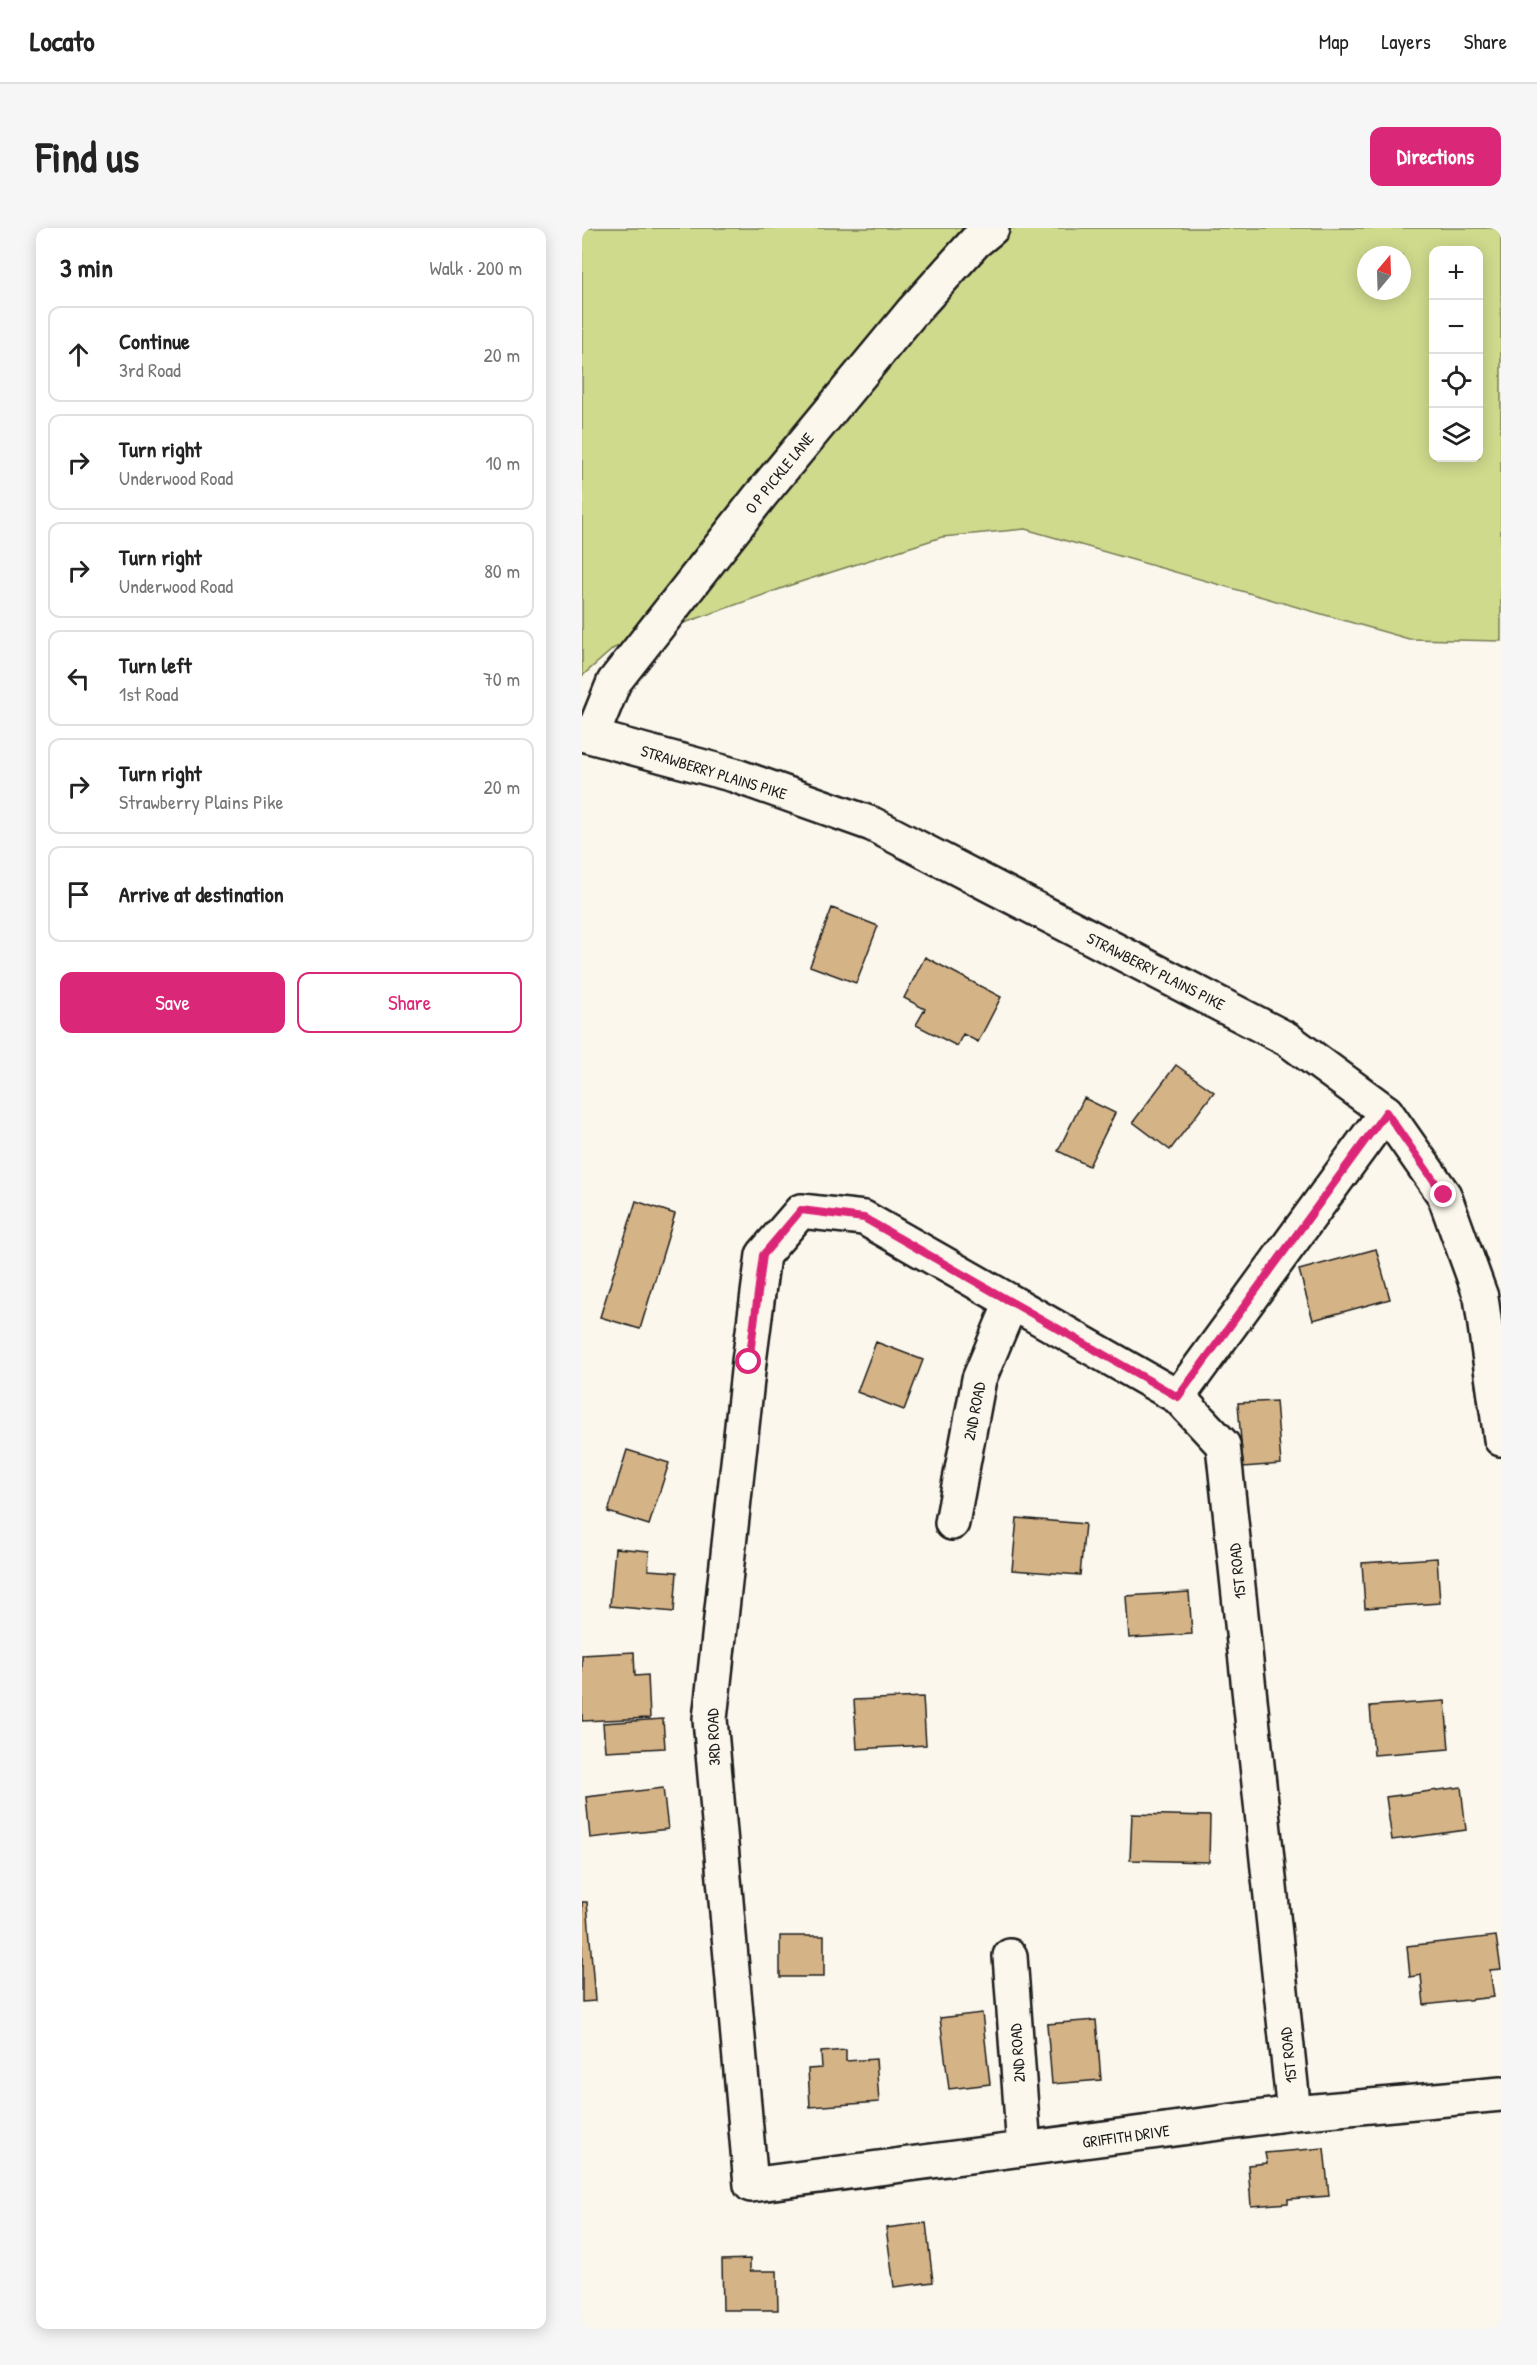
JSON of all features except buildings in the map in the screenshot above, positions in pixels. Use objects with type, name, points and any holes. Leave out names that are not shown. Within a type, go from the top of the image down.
[{"type":"street","name":"O P PICKLE LANE","points":[[587,735],[614,682],[745,515],[912,312],[975,242],[992,228]]},
{"type":"street","name":"STRAWBERRY PLAINS PIKE","points":[[587,735],[735,775],[872,824],[1287,1039],[1386,1112],[1444,1195],[1481,1297],[1501,1439]]},
{"type":"street","points":[[1178,1397],[1386,1112]]},
{"type":"street","name":"1ST ROAD","points":[[763,1255],[801,1210],[864,1218],[1178,1397],[1223,1445],[1294,2114]]},
{"type":"street","name":"3RD ROAD","points":[[751,2185],[710,1719],[763,1255]]},
{"type":"street","name":"2ND ROAD","points":[[952,1523],[979,1379],[1011,1303]]},
{"type":"street","name":"2ND ROAD","points":[[1010,1956],[1024,2149]]},
{"type":"street","name":"GRIFFITH DRIVE","points":[[751,2185],[1294,2114],[1501,2094]]},
{"type":"green space","points":[[582,228],[1501,228],[1501,641],[1409,639],[1025,529],[942,537],[794,584],[614,648],[582,676]]},
{"type":"route","points":[[749,1362],[763,1255],[801,1210],[864,1218],[1178,1397],[1386,1112],[1444,1195]]}]
